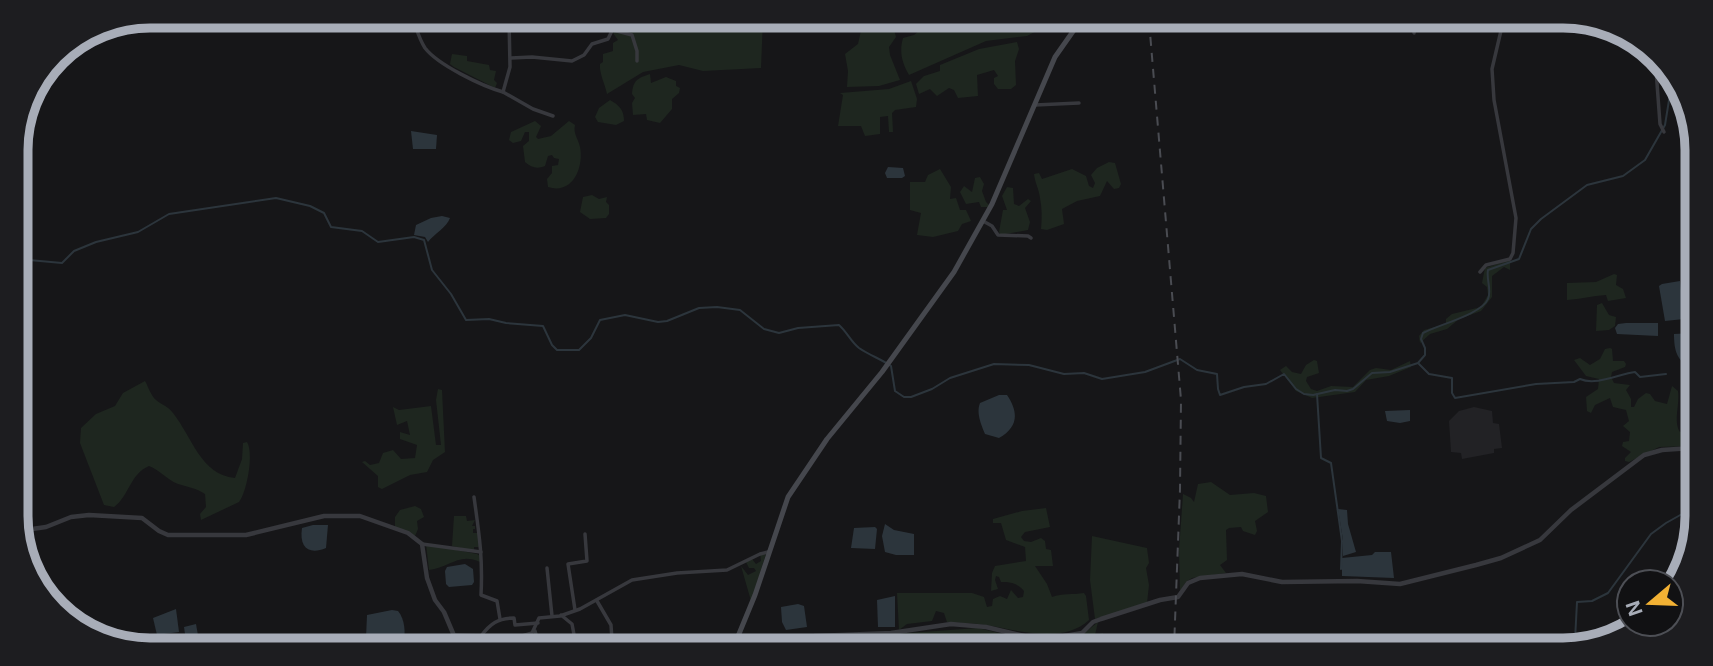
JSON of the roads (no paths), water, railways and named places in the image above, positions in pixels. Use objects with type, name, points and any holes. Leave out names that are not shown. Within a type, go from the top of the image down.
[{"type":"main road","points":[[737,638],[755,595],[788,497],[836,426],[882,372],[954,272],[983,221],[1055,57],[1075,28]]},
{"type":"street","points":[[416,28],[422,43],[431,54],[463,75],[553,116]]},
{"type":"street","points":[[503,92],[510,72],[510,28]]},
{"type":"street","points":[[1413,33],[1414,28]]},
{"type":"street","points":[[1480,272],[1486,265],[1510,259],[1515,245],[1516,213],[1505,163],[1492,76],[1502,28]]},
{"type":"street","points":[[511,58],[572,61],[584,55],[592,44],[608,38],[613,30],[632,35],[637,61]]},
{"type":"street","points":[[1656,72],[1660,124],[1663,130]]},
{"type":"street","points":[[1035,105],[1079,103]]},
{"type":"street","points":[[983,221],[992,226],[998,236],[1031,238]]},
{"type":"street","points":[[1053,638],[1082,633],[1093,622],[1101,619],[1178,597],[1188,583],[1211,576],[1242,574],[1282,582],[1408,582],[1493,561],[1533,545],[1570,510],[1637,459],[1656,451],[1685,449]]},
{"type":"street","points":[[474,497],[483,560],[481,595],[497,601],[500,619]]},
{"type":"street","points":[[29,529],[46,527],[71,517],[89,515],[142,518],[161,533],[169,535],[246,535],[324,516],[360,516],[408,533],[422,544],[481,552]]},
{"type":"street","points":[[575,610],[568,564],[587,561],[585,534]]},
{"type":"street","points":[[422,544],[427,578],[435,600],[444,612],[456,638]]},
{"type":"street","points":[[537,638],[535,631],[539,618],[575,610],[597,601],[632,580],[677,573],[727,570],[768,552]]},
{"type":"street","points":[[547,568],[552,616]]},
{"type":"street","points":[[597,601],[611,625],[612,638]]},
{"type":"street","points":[[561,615],[572,624],[575,638]]},
{"type":"street","points":[[481,636],[491,624],[500,619],[514,618],[515,625],[538,623]]},
{"type":"street","points":[[808,638],[881,634],[951,624],[986,627],[1033,638]]},
{"type":"street","points":[[518,638],[535,631]]},
{"type":"street","points":[[464,638],[503,638]]},
{"type":"waterway","points":[[28,261],[62,263],[74,251],[96,242],[138,232],[169,214],[276,198],[310,206],[324,213],[331,227],[362,231],[378,242],[414,237],[424,240],[432,270],[451,294],[466,320],[489,319],[543,326],[557,350],[579,350],[591,338],[600,320],[625,315],[658,322],[699,308],[717,307],[740,310],[764,329],[779,333],[798,328],[839,325],[859,348],[891,366],[895,391],[904,397],[911,397],[950,378],[994,364],[1029,365],[1064,374],[1084,373],[1102,379],[1145,372],[1180,359],[1197,370],[1217,374],[1220,395],[1244,387],[1266,384],[1284,374],[1296,389],[1313,395],[1335,390],[1347,391],[1372,373],[1390,372],[1418,363],[1425,355],[1421,339],[1423,333],[1469,314],[1484,304],[1489,296],[1488,270],[1519,259],[1531,229],[1541,219],[1587,185],[1623,176],[1645,160],[1665,125],[1670,93]]},
{"type":"waterway","points":[[1419,364],[1429,374],[1452,378],[1452,393],[1455,398],[1536,384],[1574,382],[1580,379],[1600,380],[1635,372],[1640,377],[1666,374]]},
{"type":"waterway","points":[[1317,394],[1321,458],[1331,463],[1342,541],[1341,569]]},
{"type":"waterway","points":[[1575,637],[1577,602],[1592,601],[1608,593],[1651,534],[1685,512]]},
{"type":"railway","points":[[1150,28],[1181,400],[1174,638]]}]
